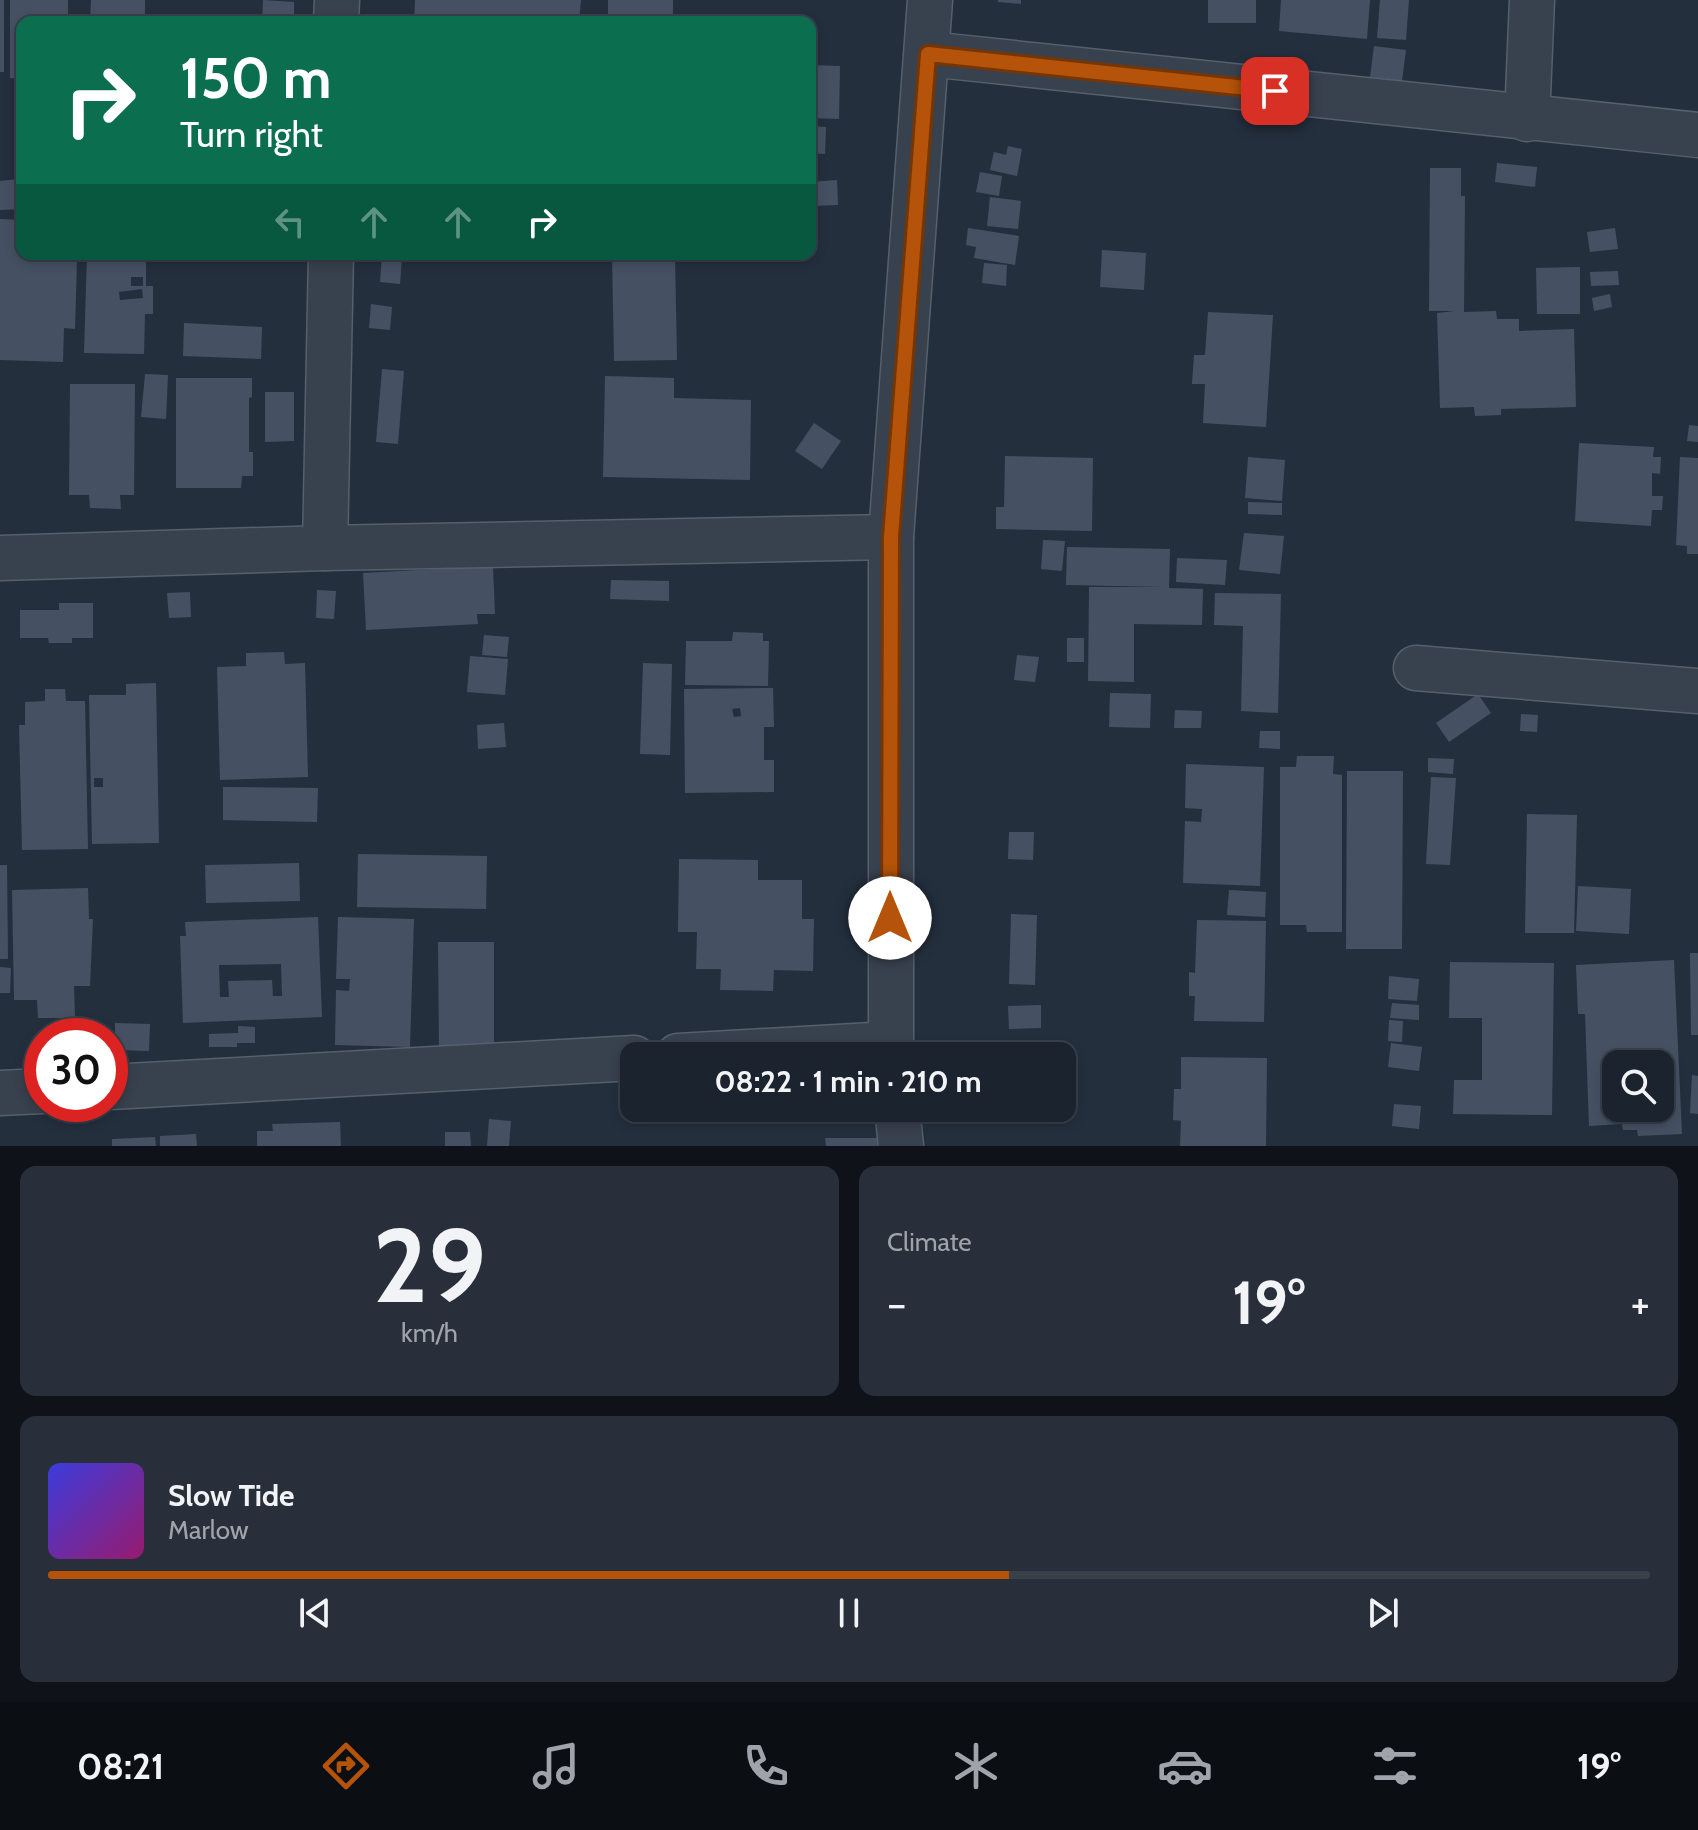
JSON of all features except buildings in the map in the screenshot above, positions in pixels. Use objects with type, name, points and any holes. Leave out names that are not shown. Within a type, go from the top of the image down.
[{"type":"street","points":[[891,1042],[891,537],[930,0]]},
{"type":"street","points":[[1527,119],[1532,0]]},
{"type":"street","points":[[928,54],[1698,135]]},
{"type":"street","points":[[325,548],[331,260]]},
{"type":"street","points":[[0,558],[891,537]]},
{"type":"street","points":[[1416,668],[1698,691]]},
{"type":"street","points":[[128,1086],[620,1059]]},
{"type":"street","points":[[0,1093],[24,1092]]},
{"type":"street","points":[[898,1122],[901,1146]]},
{"type":"route","points":[[890,918],[891,537],[928,54],[1275,91]]}]
